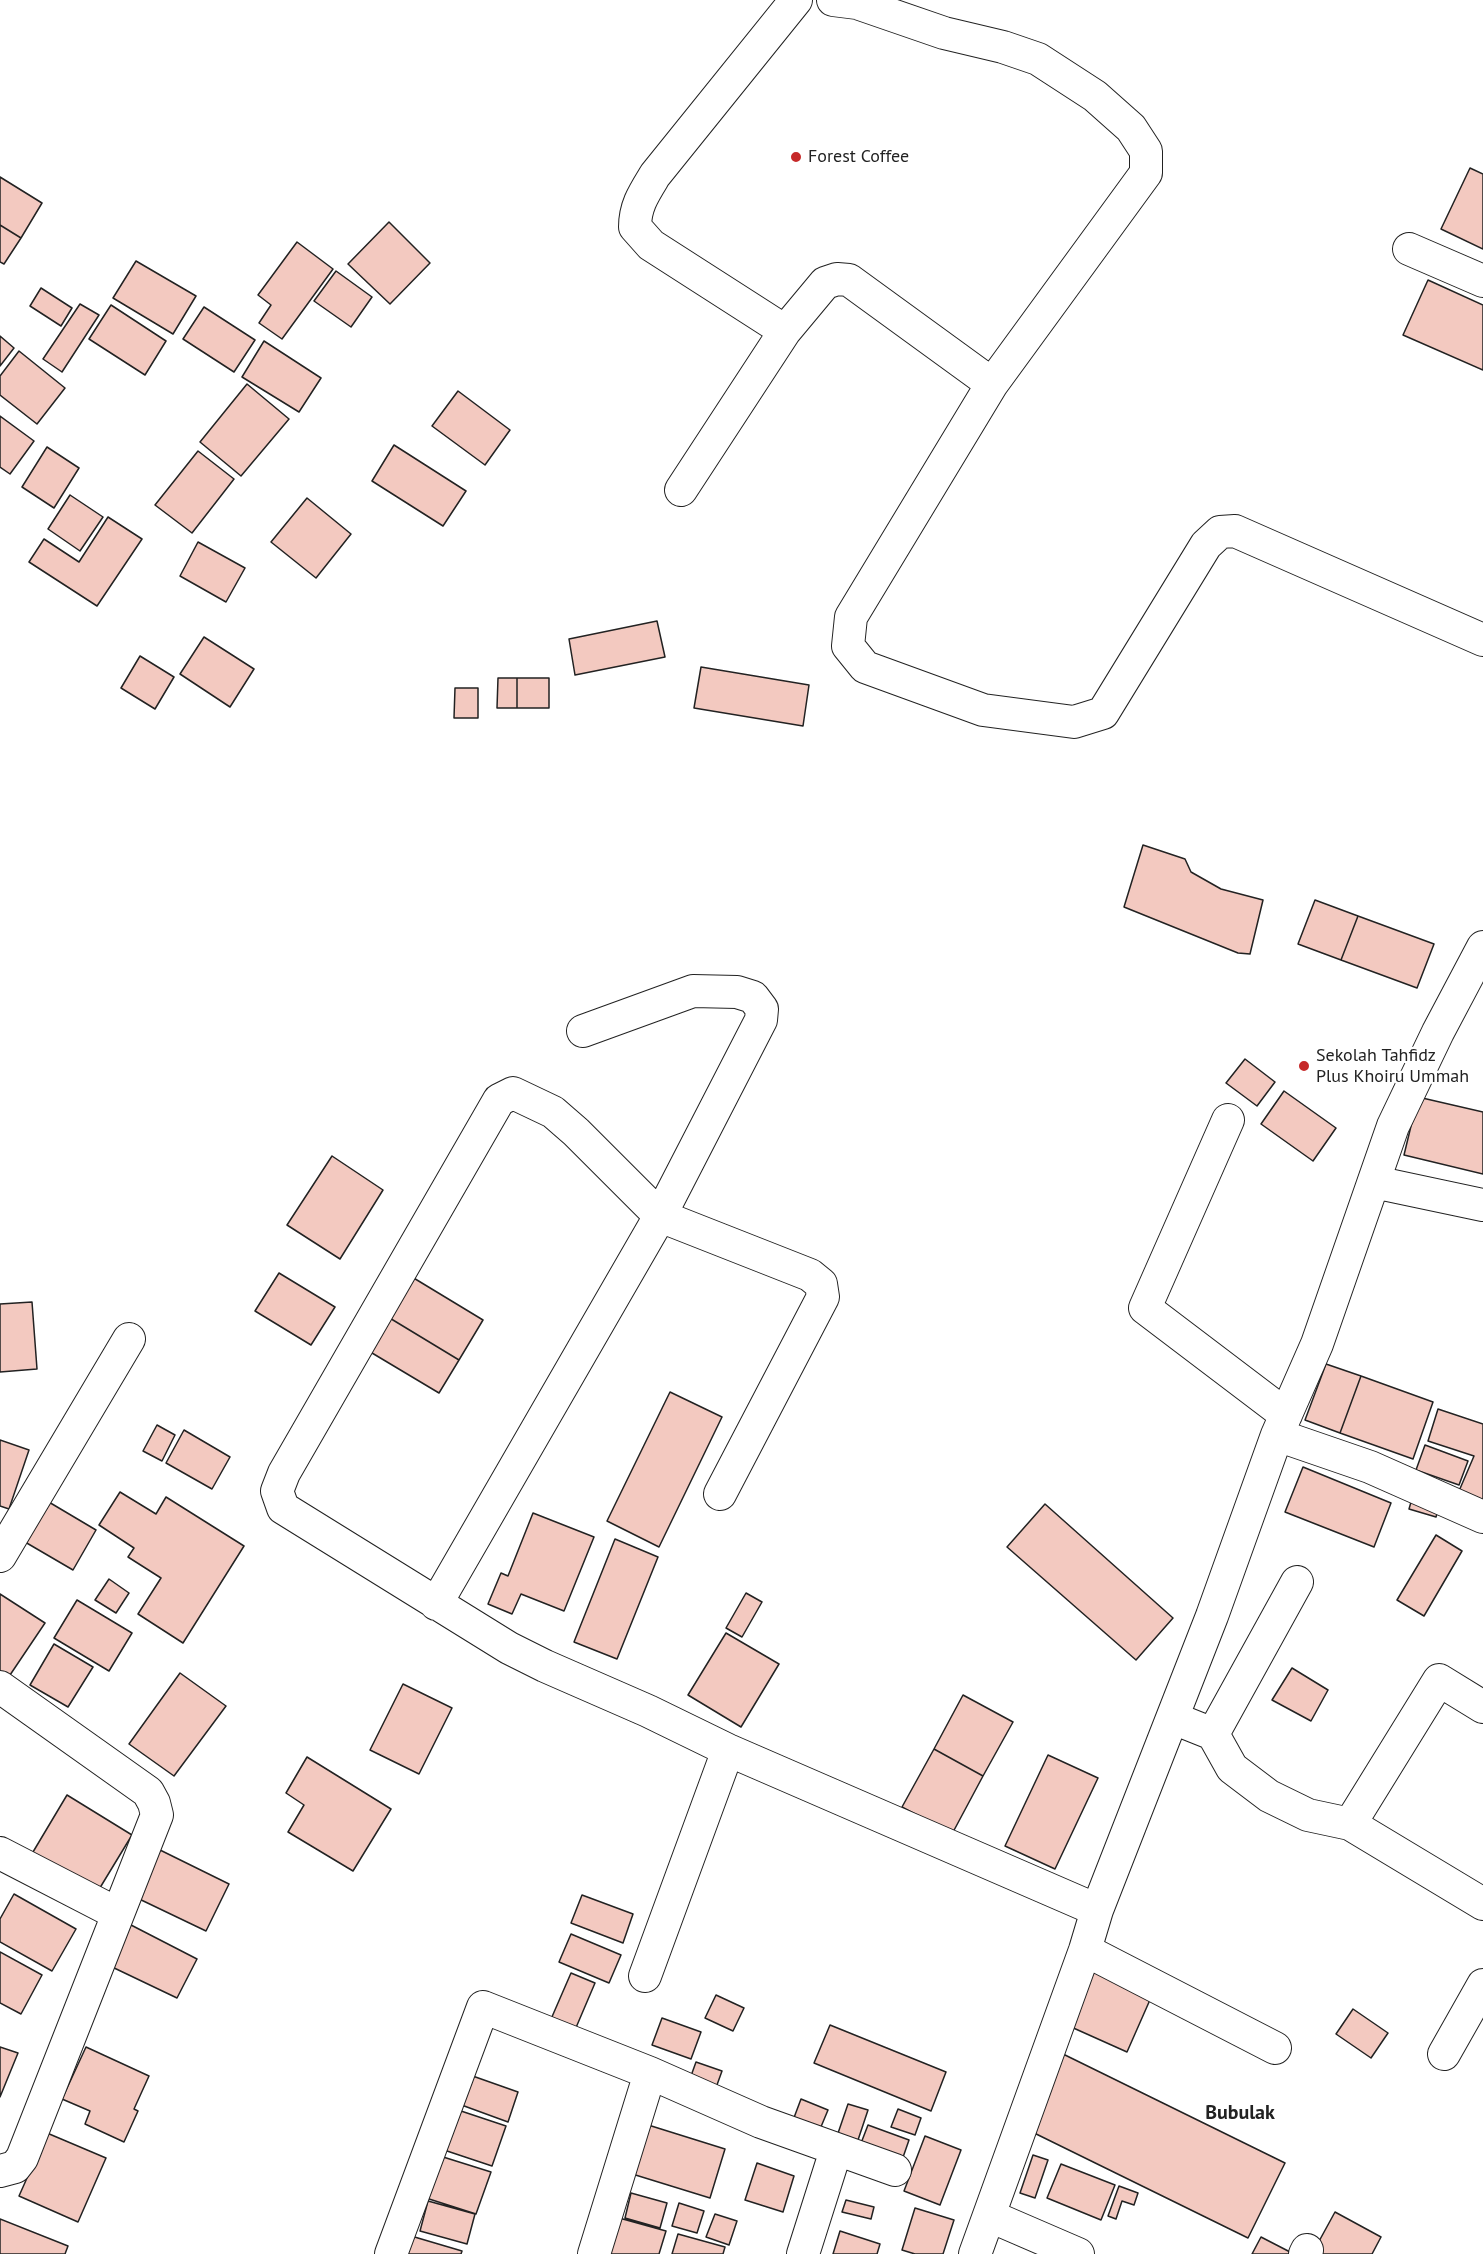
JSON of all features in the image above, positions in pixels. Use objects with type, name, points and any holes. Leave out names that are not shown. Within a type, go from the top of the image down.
[{"type":"street","points":[[785,331],[651,244],[634,227],[635,214],[640,200],[655,175],[796,0]]},
{"type":"street","points":[[849,1],[944,33],[1003,47],[1038,59],[1095,96],[1131,128],[1146,151],[1146,173],[992,384],[851,617],[848,646],[865,667],[983,710],[1074,722],[1103,713],[1206,545],[1220,532],[1234,531],[1483,640]]},
{"type":"street","points":[[1409,249],[1483,281]]},
{"type":"street","points":[[681,490],[785,331],[825,283],[837,279],[849,280],[992,384]]},
{"type":"street","points":[[975,2254],[1085,1950],[1097,1910],[1212,1616],[1281,1425],[1317,1344],[1393,1125],[1438,1032],[1483,947]]},
{"type":"street","points":[[436,1604],[660,1216],[761,1020],[762,1009],[753,997],[737,993],[693,991],[582,1031]]},
{"type":"street","points":[[720,1494],[823,1297],[821,1284],[810,1275],[660,1216],[553,1112],[513,1093],[499,1100],[284,1473],[277,1491],[283,1508],[436,1604],[509,1648],[545,1666],[648,1711],[728,1750],[1097,1910]]},
{"type":"street","points":[[1228,1120],[1145,1308],[1281,1425],[1483,1517]]},
{"type":"street","points":[[1374,1182],[1483,1205]]},
{"type":"street","points":[[0,1556],[129,1339]]},
{"type":"street","points":[[1214,1734],[1298,1582]]},
{"type":"street","points":[[1350,1824],[1439,1680],[1483,1707]]},
{"type":"street","points":[[0,1687],[148,1791],[157,1815],[22,2158],[15,2167],[0,2171]]},
{"type":"street","points":[[1173,1718],[1214,1734],[1232,1768],[1269,1796],[1308,1815],[1350,1824],[1483,1904]]},
{"type":"street","points":[[645,1976],[728,1750]]},
{"type":"street","points":[[0,1853],[118,1914]]},
{"type":"street","points":[[1085,1950],[1275,2048]]},
{"type":"street","points":[[1444,2054],[1483,1985]]},
{"type":"street","points":[[391,2254],[483,2007],[650,2073],[761,2122],[895,2170]]},
{"type":"street","points":[[594,2254],[650,2073]]},
{"type":"street","points":[[803,2254],[836,2150]]},
{"type":"street","points":[[990,2216],[1078,2254]]},
{"type":"building","points":[[1470,168],[1483,174],[1483,249],[1441,229]]},
{"type":"building","points":[[0,177],[42,203],[21,238],[0,225]]},
{"type":"building","points":[[389,222],[430,263],[390,304],[348,264]]},
{"type":"building","points":[[0,225],[21,238],[4,264],[0,262]]},
{"type":"building","points":[[297,242],[333,269],[282,339],[259,323],[271,305],[258,295]]},
{"type":"building","points":[[136,261],[196,296],[173,334],[113,298]]},
{"type":"building","points":[[336,271],[372,297],[351,327],[314,301]]},
{"type":"building","points":[[1428,280],[1483,305],[1483,370],[1403,335]]},
{"type":"building","points":[[41,288],[72,308],[61,326],[30,306]]},
{"type":"building","points":[[80,304],[99,315],[62,372],[43,359]]},
{"type":"building","points":[[111,305],[166,341],[145,375],[89,339]]},
{"type":"building","points":[[204,307],[255,340],[234,372],[183,339]]},
{"type":"building","points":[[0,336],[14,348],[0,366]]},
{"type":"building","points":[[264,341],[321,378],[299,412],[242,377]]},
{"type":"building","points":[[19,351],[65,388],[37,424],[0,395],[0,376]]},
{"type":"building","points":[[247,384],[289,419],[241,476],[200,442]]},
{"type":"building","points":[[458,391],[510,430],[485,465],[432,426]]},
{"type":"building","points":[[0,416],[34,441],[10,474],[0,467]]},
{"type":"building","points":[[394,445],[466,491],[443,526],[372,481]]},
{"type":"building","points":[[47,447],[79,468],[54,508],[22,487]]},
{"type":"building","points":[[198,451],[234,479],[192,533],[155,505]]},
{"type":"building","points":[[70,495],[103,517],[80,551],[48,529]]},
{"type":"building","points":[[307,498],[351,534],[316,578],[271,542]]},
{"type":"building","points":[[108,517],[142,539],[97,606],[29,562],[44,539],[79,562]]},
{"type":"building","points":[[198,542],[245,568],[226,602],[180,576]]},
{"type":"building","points":[[657,621],[665,657],[575,675],[569,639]]},
{"type":"building","points":[[204,637],[254,669],[230,707],[180,674]]},
{"type":"building","points":[[140,656],[174,677],[155,709],[121,688]]},
{"type":"building","points":[[701,667],[809,685],[803,726],[694,708]]},
{"type":"building","points":[[498,678],[517,678],[517,708],[497,708]]},
{"type":"building","points":[[517,678],[549,678],[549,708],[517,708]]},
{"type":"building","points":[[455,688],[478,688],[478,718],[454,718]]},
{"type":"building","points":[[1143,845],[1185,859],[1191,872],[1221,889],[1263,900],[1250,954],[1238,953],[1124,907]]},
{"type":"building","points":[[1315,900],[1358,916],[1341,960],[1298,944]]},
{"type":"building","points":[[1358,916],[1434,944],[1417,988],[1341,960]]},
{"type":"building","points":[[1245,1059],[1275,1082],[1257,1106],[1226,1083]]},
{"type":"building","points":[[1284,1091],[1336,1128],[1313,1161],[1261,1124]]},
{"type":"building","points":[[1418,1097],[1483,1112],[1483,1174],[1404,1155]]},
{"type":"building","points":[[332,1156],[383,1190],[340,1259],[287,1225]]},
{"type":"building","points":[[279,1273],[335,1307],[311,1345],[255,1311]]},
{"type":"building","points":[[412,1277],[483,1320],[459,1360],[388,1317]]},
{"type":"building","points":[[32,1302],[37,1369],[0,1372],[0,1304]]},
{"type":"building","points":[[388,1317],[459,1360],[439,1393],[367,1350]]},
{"type":"building","points":[[1326,1364],[1361,1376],[1340,1433],[1305,1420]]},
{"type":"building","points":[[1361,1376],[1433,1402],[1413,1459],[1340,1433]]},
{"type":"building","points":[[670,1392],[722,1417],[659,1547],[607,1521]]},
{"type":"building","points":[[1438,1409],[1483,1424],[1483,1509],[1456,1498],[1474,1456],[1428,1441]]},
{"type":"building","points":[[157,1425],[175,1435],[162,1461],[143,1451]]},
{"type":"building","points":[[184,1430],[230,1457],[212,1489],[166,1463]]},
{"type":"building","points":[[0,1440],[29,1450],[9,1509],[0,1506]]},
{"type":"building","points":[[1425,1445],[1468,1461],[1459,1485],[1416,1470]]},
{"type":"building","points":[[1303,1467],[1391,1503],[1374,1547],[1285,1512]]},
{"type":"building","points":[[120,1492],[156,1514],[166,1497],[244,1546],[183,1643],[138,1614],[161,1578],[128,1557],[134,1548],[99,1525]]},
{"type":"building","points":[[37,1495],[96,1530],[73,1570],[13,1535]]},
{"type":"building","points":[[1413,1495],[1440,1503],[1436,1517],[1409,1509]]},
{"type":"building","points":[[1045,1504],[1173,1618],[1136,1660],[1007,1547]]},
{"type":"building","points":[[533,1513],[594,1537],[564,1611],[521,1594],[512,1614],[488,1604],[501,1573],[508,1576]]},
{"type":"building","points":[[1436,1535],[1462,1551],[1424,1616],[1397,1600]]},
{"type":"building","points":[[615,1539],[658,1557],[617,1659],[574,1642]]},
{"type":"building","points":[[109,1579],[129,1593],[116,1613],[95,1600]]},
{"type":"building","points":[[746,1593],[762,1602],[742,1637],[726,1628]]},
{"type":"building","points":[[0,1594],[45,1623],[8,1678],[0,1673]]},
{"type":"building","points":[[77,1600],[132,1633],[109,1671],[54,1638]]},
{"type":"building","points":[[726,1633],[779,1664],[741,1727],[688,1695]]},
{"type":"building","points":[[54,1644],[93,1667],[68,1707],[30,1685]]},
{"type":"building","points":[[1292,1668],[1328,1690],[1311,1721],[1272,1700]]},
{"type":"building","points":[[180,1673],[226,1706],[174,1776],[129,1744]]},
{"type":"building","points":[[403,1684],[452,1708],[419,1774],[370,1750]]},
{"type":"building","points":[[963,1695],[1013,1722],[983,1776],[934,1749]]},
{"type":"building","points":[[934,1749],[983,1776],[952,1834],[902,1807]]},
{"type":"building","points":[[1048,1755],[1098,1778],[1055,1869],[1005,1846]]},
{"type":"building","points":[[307,1757],[391,1809],[353,1871],[288,1832],[304,1805],[286,1793]]},
{"type":"building","points":[[67,1795],[132,1835],[95,1896],[30,1857]]},
{"type":"building","points":[[158,1849],[229,1884],[206,1931],[135,1897]]},
{"type":"building","points":[[14,1894],[76,1929],[52,1971],[0,1942],[0,1919]]},
{"type":"building","points":[[582,1895],[633,1914],[623,1943],[571,1923]]},
{"type":"building","points":[[131,1925],[197,1959],[177,1998],[110,1966]]},
{"type":"building","points":[[571,1934],[621,1955],[609,1983],[559,1962]]},
{"type":"building","points":[[0,1952],[42,1975],[21,2014],[0,2003]]},
{"type":"building","points":[[1086,1964],[1153,1993],[1127,2052],[1060,2022]]},
{"type":"building","points":[[571,1973],[595,1983],[572,2037],[548,2026]]},
{"type":"building","points":[[716,1995],[744,2008],[733,2031],[705,2018]]},
{"type":"building","points":[[1353,2009],[1388,2033],[1371,2058],[1336,2034]]},
{"type":"building","points":[[662,2018],[701,2032],[691,2059],[652,2045]]},
{"type":"building","points":[[830,2025],[946,2072],[931,2111],[814,2063]]},
{"type":"building","points":[[0,2047],[18,2053],[0,2097]]},
{"type":"building","points":[[86,2047],[149,2076],[134,2109],[138,2111],[124,2142],[85,2124],[90,2111],[62,2099]]},
{"type":"building","points":[[1063,2054],[1285,2163],[1248,2238],[1026,2129]]},
{"type":"building","points":[[696,2062],[722,2071],[713,2096],[687,2087]]},
{"type":"building","points":[[467,2074],[518,2092],[508,2122],[456,2103]]},
{"type":"building","points":[[801,2099],[828,2110],[818,2134],[792,2123]]},
{"type":"building","points":[[848,2104],[868,2110],[856,2146],[836,2139]]},
{"type":"building","points":[[455,2109],[506,2126],[492,2166],[441,2149]]},
{"type":"building","points":[[898,2109],[921,2118],[915,2135],[891,2127]]},
{"type":"building","points":[[645,2124],[725,2149],[710,2198],[629,2173]]},
{"type":"building","points":[[868,2125],[909,2140],[900,2166],[858,2151]]},
{"type":"building","points":[[47,2133],[106,2158],[78,2222],[19,2196]]},
{"type":"building","points":[[925,2136],[961,2150],[940,2205],[904,2191]]},
{"type":"building","points":[[1033,2155],[1048,2160],[1035,2198],[1020,2193]]},
{"type":"building","points":[[440,2156],[491,2172],[476,2214],[426,2198]]},
{"type":"building","points":[[757,2163],[794,2176],[783,2212],[745,2200]]},
{"type":"building","points":[[1061,2164],[1115,2185],[1101,2220],[1047,2198]]},
{"type":"building","points":[[1119,2186],[1138,2193],[1134,2205],[1122,2201],[1116,2219],[1108,2216]]},
{"type":"building","points":[[631,2193],[667,2203],[660,2228],[625,2218]]},
{"type":"building","points":[[846,2200],[874,2207],[871,2219],[842,2212]]},
{"type":"building","points":[[428,2201],[475,2214],[467,2244],[420,2231]]},
{"type":"building","points":[[679,2203],[704,2211],[697,2233],[672,2226]]},
{"type":"building","points":[[915,2208],[954,2220],[943,2254],[915,2254],[902,2250]]},
{"type":"building","points":[[1335,2212],[1381,2237],[1372,2254],[1312,2254]]},
{"type":"building","points":[[715,2214],[737,2221],[729,2245],[706,2237]]},
{"type":"building","points":[[612,2216],[666,2231],[659,2254],[601,2254]]},
{"type":"building","points":[[0,2219],[68,2246],[65,2254],[0,2254]]},
{"type":"building","points":[[840,2231],[880,2244],[877,2254],[833,2254]]},
{"type":"building","points":[[401,2233],[462,2251],[461,2254],[395,2254]]},
{"type":"building","points":[[678,2234],[725,2247],[723,2254],[672,2254]]},
{"type":"building","points":[[1261,2237],[1292,2253],[1292,2254],[1252,2254]]},
{"type":"place","name":"Forest Coffee","points":[[796,157]]},
{"type":"place","name":"Sekolah Tahfidz Plus Khoiru Ummah","points":[[1304,1066]]},
{"type":"district","name":"Bubulak","points":[[1240,2113]]}]
